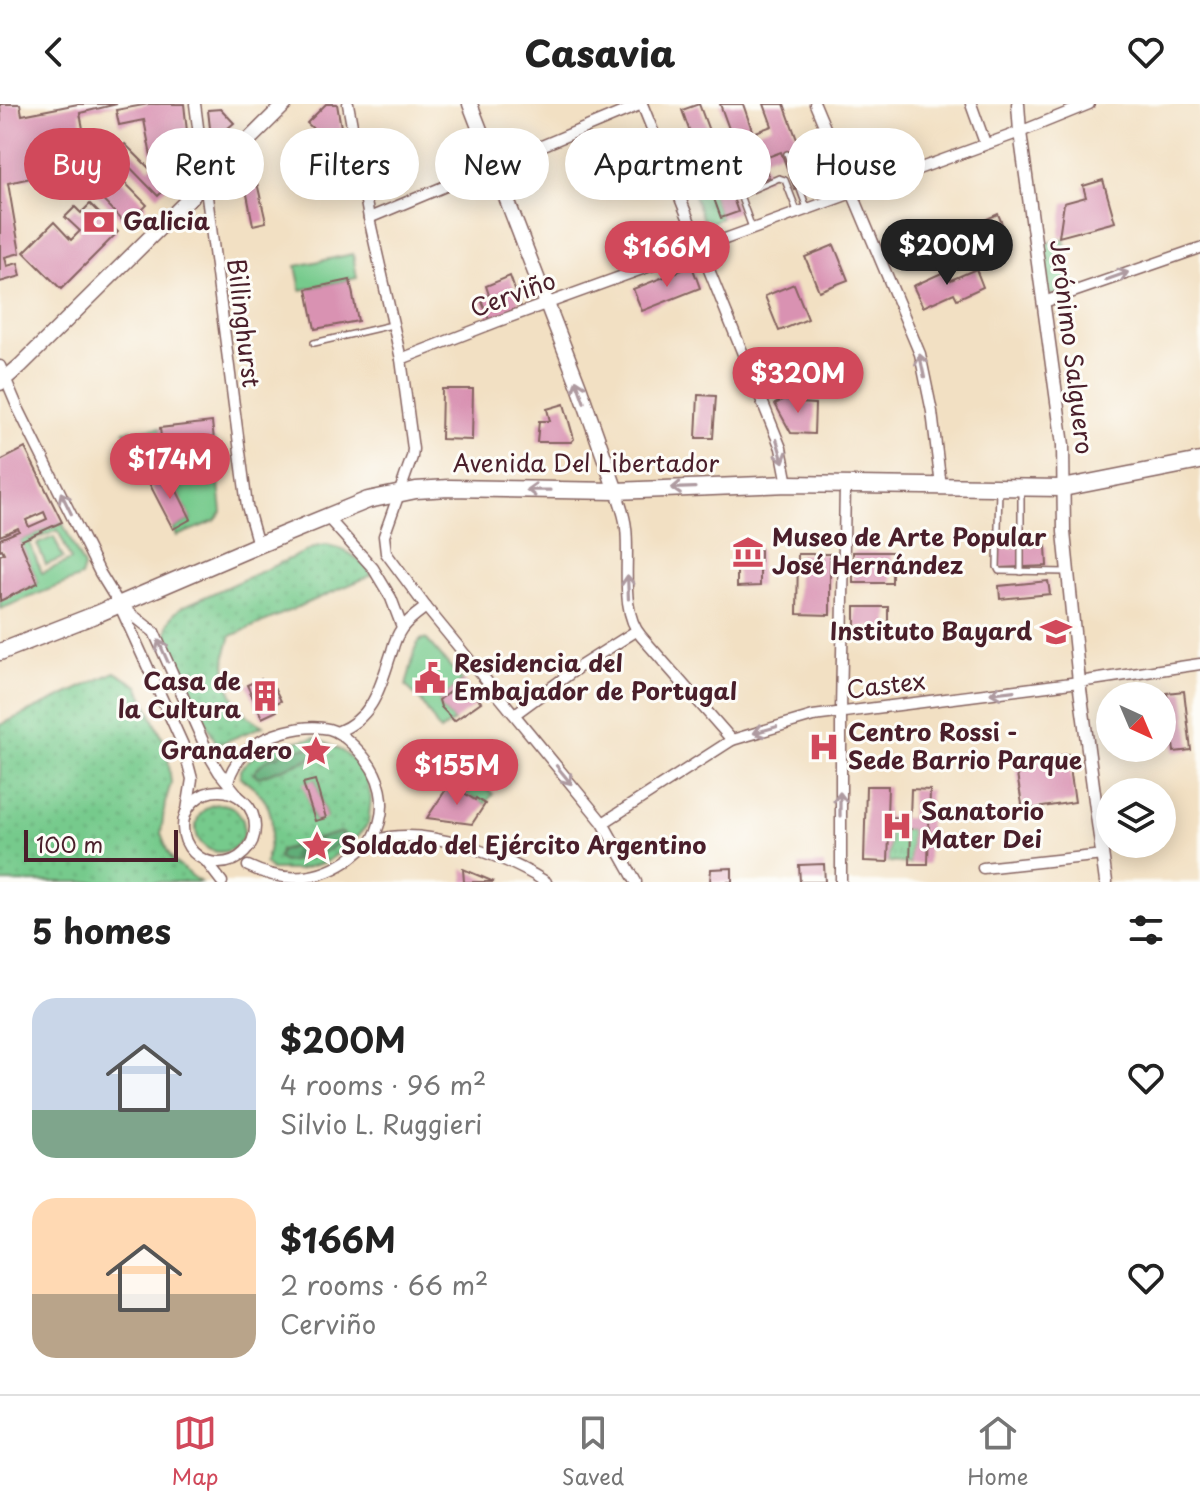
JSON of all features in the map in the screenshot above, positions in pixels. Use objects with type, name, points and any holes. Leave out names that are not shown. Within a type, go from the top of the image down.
[{"type":"main road","points":[[261,128],[285,104]]},
{"type":"main road","points":[[470,104],[479,128]]},
{"type":"main road","points":[[2,376],[188,200]]},
{"type":"main road","points":[[506,200],[616,491]]},
{"type":"main road","name":"Avenida Del Libertador","points":[[0,652],[368,500],[400,492],[449,488],[616,491],[788,484],[1063,488],[1200,461]]},
{"type":"street","name":"Billinghurst","points":[[195,104],[198,128]]},
{"type":"street","points":[[348,104],[369,218],[401,359],[413,449],[384,536],[386,553],[426,607],[603,823],[636,882]]},
{"type":"street","points":[[549,143],[642,104],[781,448],[788,484]]},
{"type":"street","points":[[815,104],[825,128]]},
{"type":"street","points":[[971,104],[985,143]]},
{"type":"street","name":"Jerónimo Salguero","points":[[1018,104],[1063,445],[1062,512],[1079,682],[1096,805]]},
{"type":"street","name":"Cerviño","points":[[925,165],[1089,104]]},
{"type":"street","points":[[369,218],[435,190]]},
{"type":"street","name":"Billinghurst","points":[[207,200],[247,506],[258,545]]},
{"type":"street","name":"Cerviño","points":[[401,359],[830,200]]},
{"type":"street","points":[[855,200],[920,354],[932,412],[941,486]]},
{"type":"street","points":[[1044,302],[1200,248]]},
{"type":"street","points":[[2,376],[100,573],[119,604],[186,754],[192,779],[183,824],[184,836],[189,847],[209,864],[222,882]]},
{"type":"street","points":[[841,882],[845,485]]},
{"type":"street","points":[[616,491],[626,526],[628,601],[636,631],[732,740]]},
{"type":"street","points":[[327,517],[383,582],[402,627]]},
{"type":"street","points":[[119,604],[154,632],[210,757],[248,805],[254,818],[255,833],[242,855],[226,862],[201,858]]},
{"type":"street","points":[[337,732],[356,723],[373,704],[396,637],[402,627],[426,607]]},
{"type":"street","points":[[515,714],[579,667],[636,631]]},
{"type":"street","name":"Castex","points":[[603,823],[732,740],[813,716],[1200,664]]},
{"type":"street","points":[[228,782],[236,763],[255,744],[279,734],[321,728],[337,732],[363,755],[379,785],[383,806],[378,829],[372,841],[342,864],[308,876],[284,879],[248,866]]},
{"type":"street","points":[[187,810],[208,792],[237,794]]},
{"type":"street","points":[[372,841],[402,837],[472,847],[525,869],[546,882]]},
{"type":"street","points":[[248,881],[250,845]]},
{"type":"street","points":[[983,868],[1096,856]]},
{"type":"street","name":"Jerónimo Salguero","points":[[1103,858],[1106,882]]},
{"type":"lane","points":[[752,229],[740,195],[779,178],[785,180],[802,210]]},
{"type":"lane","points":[[799,200],[802,210]]},
{"type":"lane","points":[[314,343],[393,325]]},
{"type":"lane","points":[[999,487],[999,571],[1068,572]]},
{"type":"lane","points":[[1021,487],[1021,572]]},
{"type":"green space","points":[[696,200],[715,200],[721,218],[705,225]]},
{"type":"green space","points":[[1064,239],[1074,289],[1045,298],[1038,245]]},
{"type":"green space","points":[[353,254],[357,278],[301,290],[296,266]]},
{"type":"green space","points":[[160,428],[162,445],[214,440],[222,512],[215,521],[177,536],[173,529],[191,519],[168,474],[149,483],[124,431]]},
{"type":"green space","points":[[62,522],[84,567],[81,577],[0,609],[0,601],[38,583],[20,541]],"holes":[[[58,530],[71,560],[42,573],[29,542]]]},
{"type":"green space","points":[[54,537],[63,558],[46,565],[37,544]]},
{"type":"green space","points":[[327,545],[353,556],[372,575],[231,636],[225,662],[229,687],[242,709],[263,726],[217,745],[168,642],[171,618],[182,607],[318,546]]},
{"type":"green space","points":[[422,639],[427,640],[463,681],[439,700],[441,707],[454,721],[440,731],[421,701],[406,686],[417,644]]},
{"type":"green space","points":[[115,672],[138,686],[167,748],[171,783],[161,833],[173,861],[200,882],[0,882],[0,725]]},
{"type":"green space","points":[[315,738],[342,751],[365,770],[371,799],[368,824],[352,843],[326,862],[298,870],[271,870],[265,863],[272,827],[270,811],[260,794],[240,776],[240,770],[264,751]],"holes":[[[312,747],[323,751],[322,755],[259,777],[253,774],[271,758],[287,751]],[[315,780],[326,817],[315,821],[304,784]],[[340,832],[344,834],[326,852],[309,858],[283,862],[278,858],[280,850]]]},
{"type":"green space","points":[[312,747],[323,751],[322,754],[259,777],[253,773],[271,757]]},
{"type":"green space","points":[[459,770],[493,794],[485,804],[451,782]]},
{"type":"green space","points":[[220,804],[237,811],[244,828],[237,845],[220,852],[203,845],[196,828],[203,811]]},
{"type":"green space","points":[[887,828],[911,829],[910,864],[888,862]]},
{"type":"green space","points":[[340,832],[344,834],[339,841],[318,856],[282,862],[278,858],[280,851]]},
{"type":"building","points":[[0,104],[20,104],[22,115],[78,104],[117,104],[80,113],[83,128],[24,128],[24,179],[8,183],[20,253],[5,257],[7,266],[18,263],[21,276],[0,282],[0,121]]},
{"type":"building","points":[[149,104],[184,104],[187,128],[146,130],[144,120],[119,125],[116,110]]},
{"type":"building","points":[[326,104],[337,104],[341,128],[312,128],[307,123]]},
{"type":"building","points":[[699,104],[708,128],[688,128],[682,110]]},
{"type":"building","points":[[720,104],[743,104],[751,128],[729,128]]},
{"type":"building","points":[[764,104],[784,104],[793,128],[787,128],[787,168],[781,152],[771,156],[771,128],[767,128],[772,126]]},
{"type":"building","points":[[221,109],[234,123],[228,128],[210,128],[208,110]]},
{"type":"building","points":[[130,149],[146,165],[146,184],[130,167]]},
{"type":"building","points":[[1103,180],[1115,222],[1059,237],[1064,203],[1086,197],[1083,186]]},
{"type":"building","points":[[130,188],[147,205],[127,225],[102,200],[130,200]]},
{"type":"building","points":[[248,200],[261,200],[266,222],[253,225]]},
{"type":"building","points":[[714,200],[734,200],[738,212],[721,218]]},
{"type":"building","points":[[90,204],[118,232],[61,289],[24,252],[54,222],[71,240],[80,231],[65,217],[75,207],[81,213]]},
{"type":"building","points":[[998,214],[1006,233],[951,258],[942,239]]},
{"type":"building","points":[[834,245],[848,280],[819,291],[805,257]]},
{"type":"building","points":[[692,266],[700,288],[642,311],[633,289]]},
{"type":"building","points":[[976,269],[983,287],[957,299],[954,293],[923,307],[913,286],[946,271],[951,280]]},
{"type":"building","points":[[510,276],[521,307],[489,320],[481,299],[489,295],[486,286]]},
{"type":"building","points":[[350,280],[358,321],[315,329],[307,289]]},
{"type":"building","points":[[794,284],[808,319],[779,331],[765,296]]},
{"type":"building","points":[[442,389],[473,389],[472,440],[441,439]]},
{"type":"building","points":[[794,394],[798,403],[815,404],[814,434],[791,433],[775,404]]},
{"type":"building","points":[[698,395],[716,396],[713,438],[696,438]]},
{"type":"building","points":[[564,404],[574,439],[571,442],[537,442],[539,421],[550,421],[547,409]]},
{"type":"building","points":[[212,422],[214,440],[162,446],[160,428]]},
{"type":"building","points":[[25,448],[62,522],[20,541],[38,583],[0,601],[0,555],[4,553],[0,550],[0,539],[19,531],[18,528],[0,536],[0,461]],"holes":[[[44,512],[47,519],[29,527],[26,520]]]},
{"type":"building","points":[[168,473],[191,519],[173,529],[149,483]]},
{"type":"building","points":[[1046,546],[1047,566],[999,568],[998,548]]},
{"type":"building","points":[[737,548],[760,548],[760,586],[737,587]]},
{"type":"building","points":[[853,552],[892,552],[892,583],[853,583]]},
{"type":"building","points":[[798,554],[830,554],[830,615],[797,614]]},
{"type":"building","points":[[1048,581],[1050,594],[1000,599],[999,586]]},
{"type":"building","points":[[855,607],[888,607],[888,627],[855,627]]},
{"type":"building","name":"Casa de la Cultura","points":[[261,679],[264,686],[270,684],[275,689],[281,701],[274,704],[277,711],[262,718],[247,685]]},
{"type":"building","points":[[463,681],[481,702],[454,721],[441,707],[439,700]]},
{"type":"building","points":[[1184,691],[1191,750],[1176,752],[1176,692]]},
{"type":"building","points":[[1068,754],[1075,802],[1023,810],[1015,763]]},
{"type":"building","points":[[315,780],[326,818],[315,821],[303,783]]},
{"type":"building","points":[[451,782],[485,804],[472,824],[427,818]]},
{"type":"building","name":"Sanatorio Mater Dei","points":[[866,786],[888,786],[887,817],[910,818],[911,789],[930,790],[928,864],[910,864],[911,829],[887,828],[888,862],[864,861]]},
{"type":"building","points":[[824,864],[825,882],[800,882],[799,865]]},
{"type":"building","points":[[732,868],[732,882],[710,882],[711,869]]},
{"type":"building","points":[[463,869],[494,882],[464,882]]},
{"type":"place","name":"Galicia","points":[[99,222]]},
{"type":"place","name":"Museo de Arte Popular José Hernández","points":[[748,552]]},
{"type":"place","name":"Instituto Bayard","points":[[1056,632]]},
{"type":"place","name":"Residencia del Embajador de Portugal","points":[[430,678]]},
{"type":"place","name":"Casa de la Cultura","points":[[265,696]]},
{"type":"place","name":"Centro Rossi - Sede Barrio Parque","points":[[824,747]]},
{"type":"place","name":"Granadero","points":[[316,751]]},
{"type":"place","name":"Sanatorio Mater Dei","points":[[897,826]]},
{"type":"place","name":"Soldado del Ejército Argentino","points":[[317,846]]}]
